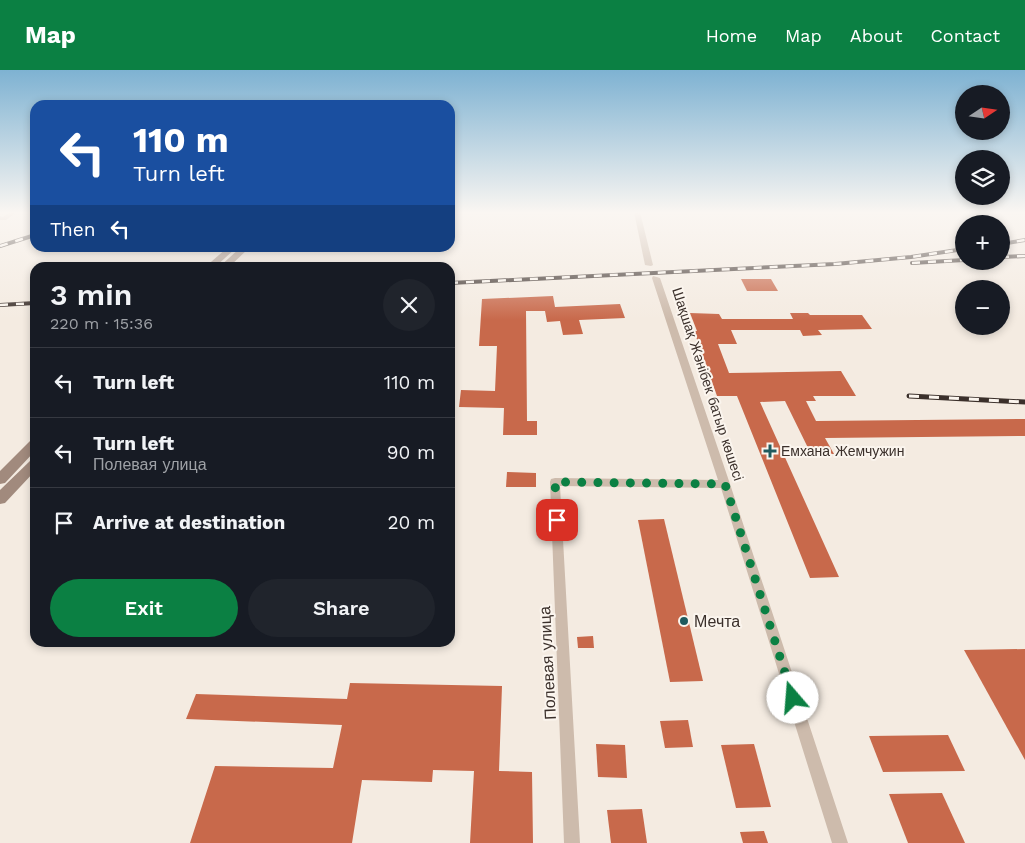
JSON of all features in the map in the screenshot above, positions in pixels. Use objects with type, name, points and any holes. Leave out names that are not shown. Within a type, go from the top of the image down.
[{"type":"main road","points":[[215,262],[227,252]]},
{"type":"main road","points":[[229,262],[240,252]]},
{"type":"main road","points":[[0,479],[30,448]]},
{"type":"main road","points":[[0,499],[30,467]]},
{"type":"street","points":[[645,248],[649,265]]},
{"type":"street","name":"Шақшақ Жәнібек батыр көшесі","points":[[656,278],[725,484],[840,843]]},
{"type":"street","name":"Полевая улица","points":[[572,843],[555,482],[725,484]]},
{"type":"building","points":[[741,279],[771,279],[778,291],[747,291]]},
{"type":"building","points":[[553,296],[555,307],[620,304],[625,318],[579,320],[583,334],[563,335],[560,321],[547,322],[545,311],[526,311],[527,421],[537,421],[537,435],[503,435],[504,408],[459,407],[461,390],[495,391],[497,346],[479,346],[482,299]]},
{"type":"building","points":[[690,313],[719,314],[722,319],[793,319],[790,313],[862,315],[872,329],[818,330],[822,335],[803,336],[800,330],[731,330],[737,344],[718,344],[729,373],[841,371],[856,396],[813,396],[816,401],[806,401],[816,421],[1025,419],[1025,436],[825,438],[834,454],[811,454],[785,401],[760,402],[839,577],[810,578],[737,396],[717,396],[694,331],[697,331]]},
{"type":"building","points":[[507,472],[536,473],[536,487],[506,487]]},
{"type":"building","points":[[664,519],[703,681],[670,682],[638,520]]},
{"type":"building","points":[[593,636],[594,648],[578,648],[577,637]]},
{"type":"building","points":[[1025,649],[1025,760],[964,650]]},
{"type":"building","points":[[350,683],[502,686],[499,771],[532,772],[533,843],[470,843],[474,771],[433,770],[432,782],[362,780],[352,843],[190,843],[215,766],[333,768],[342,725],[186,719],[196,694],[347,699]]},
{"type":"building","points":[[688,720],[693,747],[665,748],[660,721]]},
{"type":"building","points":[[948,735],[965,771],[883,772],[869,736]]},
{"type":"building","points":[[596,744],[625,745],[627,778],[598,777]]},
{"type":"building","points":[[754,744],[771,807],[736,808],[721,745]]},
{"type":"building","points":[[942,793],[965,843],[908,843],[889,794]]},
{"type":"building","points":[[642,809],[647,843],[611,843],[607,810]]},
{"type":"building","points":[[764,831],[768,843],[743,843],[740,832]]},
{"type":"railway","points":[[455,283],[835,264],[911,257],[955,250]]},
{"type":"railway","points":[[1010,257],[1025,256]]},
{"type":"railway","points":[[912,263],[955,261]]},
{"type":"railway","points":[[0,305],[30,303]]},
{"type":"railway","points":[[909,396],[1025,402]]},
{"type":"place","name":"Емхана Жемчужин","points":[[770,451]]},
{"type":"place","name":"Мечта","points":[[684,621]]},
{"type":"route","points":[[557,520],[555,482],[725,484],[793,698]]}]
